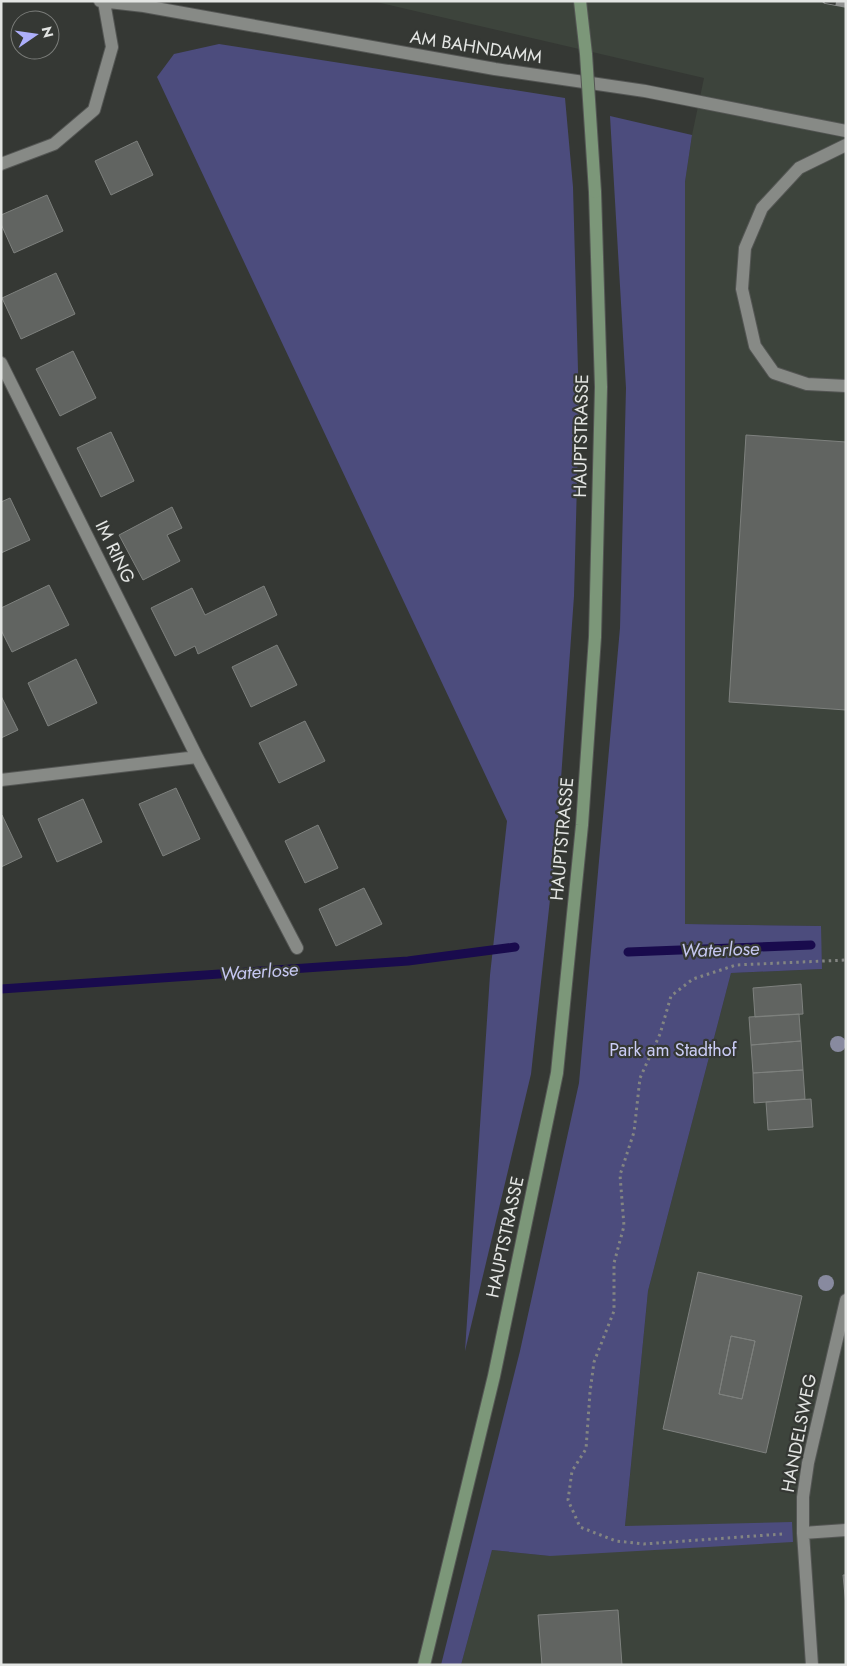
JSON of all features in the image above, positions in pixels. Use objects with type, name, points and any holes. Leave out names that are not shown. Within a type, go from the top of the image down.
[{"type":"main road","name":"HAUPTSTRASSE","points":[[424,1665],[494,1376],[557,1073],[582,825],[595,637],[601,387],[594,192],[586,54],[580,1]]},
{"type":"street","name":"AM BAHNDAMM","points":[[100,1],[144,6],[495,69],[645,91],[846,131]]},
{"type":"street","points":[[1,164],[54,144],[94,110],[112,47],[104,2]]},
{"type":"street","points":[[846,146],[799,168],[762,208],[745,248],[742,289],[754,346],[774,373],[807,384],[846,386]]},
{"type":"street","name":"IM RING","points":[[1,363],[197,757],[297,948]]},
{"type":"street","points":[[1,780],[197,757]]},
{"type":"street","name":"HANDELSWEG","points":[[812,1665],[803,1533],[803,1497],[808,1463],[846,1300]]},
{"type":"street","points":[[803,1533],[846,1530]]},
{"type":"path","points":[[803,1533],[644,1544],[616,1541],[580,1527],[568,1500],[572,1471],[586,1450],[594,1362],[614,1311],[614,1263],[624,1226],[620,1176],[634,1132],[640,1078],[660,1034],[671,996],[693,979],[736,965],[846,960]]},
{"type":"shaded area","points":[[372,1],[846,1],[846,1665],[461,1665],[492,1550],[550,1556],[625,1526],[648,1291],[731,973],[822,969],[820,926],[685,924],[685,182],[692,135],[704,78]]},
{"type":"green space","points":[[219,44],[565,98],[573,187],[579,407],[574,596],[557,835],[531,1074],[465,1351],[490,975],[507,821],[157,77],[174,54]]},
{"type":"green space","name":"Park am Stadthof","points":[[610,116],[692,135],[685,182],[685,924],[821,926],[822,969],[731,973],[648,1291],[625,1526],[792,1522],[793,1542],[550,1556],[492,1550],[461,1665],[441,1665],[520,1351],[579,1083],[620,628],[626,388]]},
{"type":"building","points":[[137,141],[153,175],[111,195],[95,161]]},
{"type":"building","points":[[47,195],[63,231],[14,253],[1,224],[1,215]]},
{"type":"building","points":[[56,273],[75,314],[21,339],[2,298]]},
{"type":"building","points":[[73,351],[96,398],[60,416],[36,369]]},
{"type":"building","points":[[111,432],[134,481],[101,497],[77,448]]},
{"type":"building","points":[[746,435],[846,442],[846,710],[729,702]]},
{"type":"building","points":[[10,498],[30,540],[1,553],[1,502]]},
{"type":"building","points":[[172,507],[182,528],[167,535],[180,561],[143,580],[119,535]]},
{"type":"building","points":[[49,585],[69,625],[12,652],[1,630],[1,608]]},
{"type":"building","points":[[264,586],[277,615],[198,654],[195,646],[175,656],[151,608],[192,588],[205,615]]},
{"type":"building","points":[[277,645],[297,685],[251,707],[232,667]]},
{"type":"building","points":[[76,659],[97,703],[48,726],[28,683]]},
{"type":"building","points":[[1,696],[18,730],[1,738]]},
{"type":"building","points":[[305,721],[325,761],[279,783],[259,743]]},
{"type":"building","points":[[176,788],[200,839],[163,856],[139,804]]},
{"type":"building","points":[[83,799],[102,842],[57,862],[38,819]]},
{"type":"building","points":[[1,816],[22,857],[1,867]]},
{"type":"building","points":[[318,825],[338,868],[305,883],[285,841]]},
{"type":"building","points":[[364,888],[382,924],[336,946],[319,909]]},
{"type":"building","points":[[801,984],[803,1014],[755,1017],[753,988]]},
{"type":"building","points":[[799,1014],[801,1041],[751,1045],[749,1017]]},
{"type":"building","points":[[801,1041],[803,1070],[753,1073],[751,1045]]},
{"type":"building","points":[[803,1070],[805,1099],[754,1103],[753,1073]]},
{"type":"building","points":[[811,1099],[813,1127],[768,1130],[766,1102]]},
{"type":"building","points":[[698,1272],[802,1296],[766,1453],[663,1429]],"holes":[[[731,1336],[755,1341],[742,1399],[719,1394]]]},
{"type":"building","points":[[731,1336],[755,1341],[742,1399],[719,1394]]},
{"type":"building","points":[[843,1575],[846,1575],[846,1606]]},
{"type":"building","points":[[618,1610],[622,1665],[542,1665],[538,1615]]},
{"type":"waterway","name":"Waterlose","points":[[628,952],[811,945]]},
{"type":"waterway","name":"Waterlose","points":[[1,989],[408,961],[515,947]]},
{"type":"railway","points":[[825,1],[846,5]]}]
